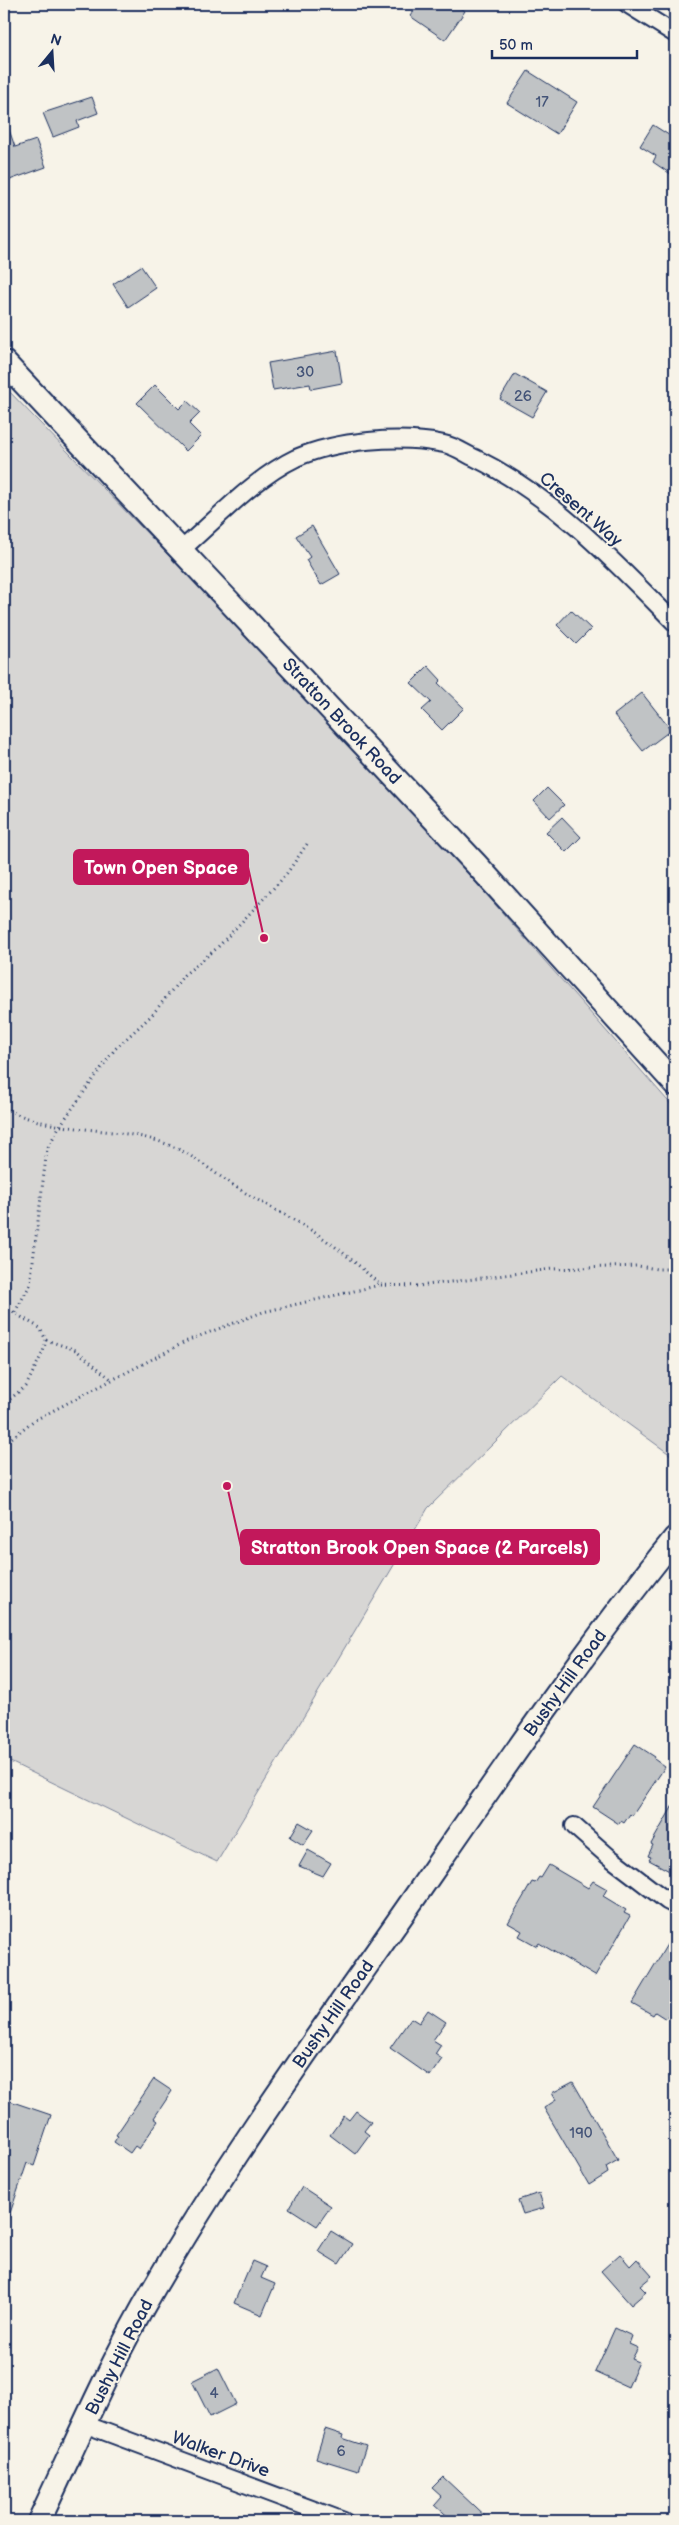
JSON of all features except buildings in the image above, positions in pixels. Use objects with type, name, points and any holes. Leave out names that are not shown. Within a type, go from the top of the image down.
[{"type":"main road","name":"Stratton Brook Road","points":[[4,362],[476,864],[675,1084]]},
{"type":"main road","name":"Bushy Hill Road","points":[[39,2521],[84,2424],[152,2292],[202,2206],[565,1681],[675,1538]]},
{"type":"street","points":[[627,4],[675,34]]},
{"type":"street","name":"Cresent Way","points":[[181,550],[266,476],[297,458],[350,443],[397,440],[446,444],[504,472],[551,505],[675,623]]},
{"type":"street","points":[[574,1826],[608,1856],[667,1901],[675,1904]]},
{"type":"street","name":"Walker Drive","points":[[84,2424],[344,2521]]},
{"type":"path","points":[[15,1312],[30,1285],[47,1149],[60,1127],[115,1049],[152,1015],[184,975],[216,949],[285,876],[307,844]]},
{"type":"path","points":[[4,1108],[37,1122],[60,1127],[136,1136],[170,1145],[200,1160],[231,1183],[310,1229],[347,1255],[380,1285]]},
{"type":"path","points":[[4,1444],[33,1421],[189,1340],[263,1312],[380,1285],[418,1286],[453,1280],[552,1269],[638,1266],[657,1270],[675,1270]]},
{"type":"path","points":[[4,1307],[40,1328],[46,1340],[43,1352],[26,1386],[4,1404]]},
{"type":"path","points":[[46,1340],[76,1350],[112,1380]]},
{"type":"shaded area","points":[[4,386],[376,769],[675,1109],[675,1458],[562,1376],[428,1508],[217,1862],[4,1759]]},
{"type":"place","name":"Town Open Space","points":[[264,938]]},
{"type":"place","name":"Stratton Brook Open Space (2 Parcels)","points":[[227,1486]]}]
